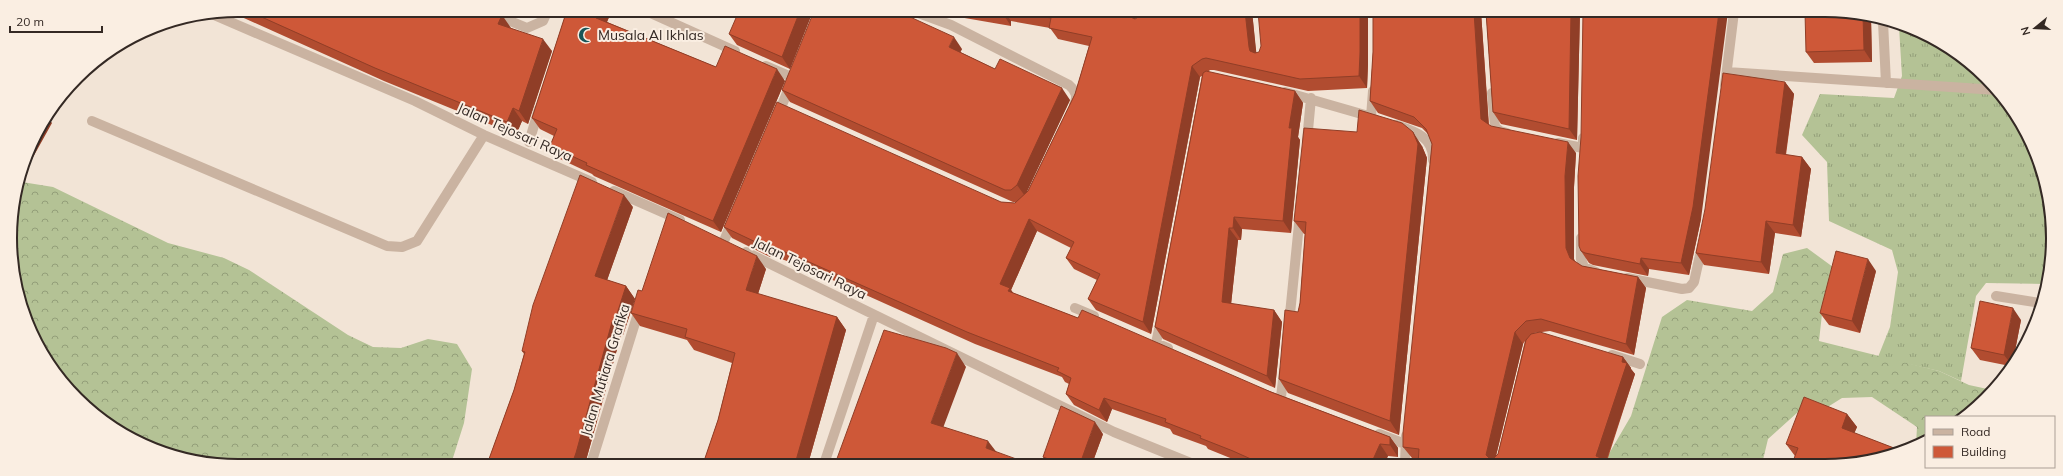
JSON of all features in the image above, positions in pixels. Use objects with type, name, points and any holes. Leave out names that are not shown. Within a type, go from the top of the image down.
[{"type":"street","points":[[501,17],[527,28],[543,21],[545,17]]},
{"type":"street","points":[[661,17],[744,56]]},
{"type":"street","points":[[929,17],[951,25],[1069,85],[1075,90],[1077,100],[1070,114]]},
{"type":"street","points":[[1724,95],[1733,17]]},
{"type":"street","name":"Jalan Tejosari Raya","points":[[220,18],[415,100],[484,135],[667,219],[688,224]]},
{"type":"street","points":[[1883,25],[1886,83]]},
{"type":"street","points":[[758,62],[795,75],[783,109]]},
{"type":"street","points":[[1727,72],[1989,90]]},
{"type":"street","points":[[1371,117],[1374,79]]},
{"type":"street","points":[[1491,82],[1495,127],[1500,131],[1515,134]]},
{"type":"street","points":[[1275,89],[1311,98],[1414,131],[1425,138],[1432,146],[1434,157],[1432,172]]},
{"type":"street","points":[[529,142],[543,98]]},
{"type":"street","points":[[1306,153],[1311,98]]},
{"type":"street","points":[[92,121],[387,246],[402,247],[417,241],[484,135]]},
{"type":"street","points":[[1545,140],[1583,152],[1583,125]]},
{"type":"street","points":[[1288,334],[1301,200]]},
{"type":"street","points":[[731,245],[736,212]]},
{"type":"street","points":[[1581,227],[1581,259],[1584,267],[1591,271],[1682,289],[1689,288],[1694,282],[1704,236]]},
{"type":"street","name":"Jalan Tejosari Raya","points":[[712,235],[1060,409],[1180,459]]},
{"type":"street","points":[[1996,296],[2036,302]]},
{"type":"street","name":"Jalan Mutiara Grafika","points":[[593,459],[643,298]]},
{"type":"street","points":[[1075,308],[1105,321]]},
{"type":"street","points":[[1162,312],[1153,341],[1177,352]]},
{"type":"street","points":[[826,459],[874,315]]},
{"type":"street","points":[[1605,354],[1640,364]]},
{"type":"street","points":[[1282,397],[1285,358]]},
{"type":"street","points":[[1405,459],[1407,428]]},
{"type":"street","points":[[1369,430],[1405,444]]},
{"type":"green space","points":[[1899,30],[1936,47],[1948,54],[1971,72],[1991,92],[2009,115],[2029,153],[2042,195],[2046,224],[2046,252],[2041,284],[1986,283],[1976,296],[1961,381],[1939,371],[1878,357],[1890,327],[1898,272],[1892,250],[1829,221],[1827,162],[1802,135],[1820,94],[1894,98],[1902,76]]},
{"type":"green space","points":[[25,182],[53,187],[168,243],[224,258],[249,270],[348,335],[373,347],[401,348],[428,339],[457,344],[472,369],[464,423],[453,459],[224,459],[195,455],[167,447],[127,429],[115,422],[92,404],[72,384],[54,361],[34,323],[21,281],[17,252],[17,224],[21,195]]},
{"type":"green space","points":[[1807,248],[1833,267],[1822,314],[1819,341],[1939,371],[1969,385],[1986,389],[1956,416],[1925,416],[1925,435],[1916,439],[1917,427],[1872,397],[1842,398],[1826,408],[1798,412],[1768,439],[1763,459],[1606,459],[1631,416],[1662,317],[1687,300],[1752,311],[1773,292],[1783,254]]},
{"type":"building","points":[[262,17],[501,17],[498,24],[543,39],[519,111],[513,108],[507,122],[375,68]]},
{"type":"building","points":[[565,17],[596,17],[716,67],[725,46],[777,69],[713,221],[586,165],[587,163],[550,146],[557,129],[532,118]]},
{"type":"building","points":[[736,17],[798,17],[782,57],[729,34]]},
{"type":"building","points":[[812,17],[910,17],[954,37],[949,47],[995,69],[1000,59],[1062,88],[1017,185],[1011,190],[1005,190],[782,90]]},
{"type":"building","points":[[1045,17],[1130,17],[1135,19],[1138,17],[1246,17],[1250,51],[1255,53],[1259,52],[1261,46],[1259,17],[1360,17],[1359,76],[1300,79],[1206,58],[1192,66],[1143,322],[1088,299],[1100,274],[1066,258],[1074,242],[1029,219],[1000,284],[1010,288],[1008,291],[1078,318],[1082,310],[1271,392],[1390,437],[1390,445],[1380,444],[1373,459],[1251,459],[1200,438],[1201,436],[1165,422],[1166,419],[1104,398],[1099,410],[1066,394],[1071,378],[1057,371],[1059,368],[967,332],[800,258],[763,243],[762,245],[724,227],[777,102],[1001,202],[1015,203],[1028,191],[1075,94],[1092,37],[1049,28],[1051,18]]},
{"type":"building","points":[[1373,17],[1474,17],[1481,119],[1491,126],[1568,142],[1565,176],[1566,248],[1570,258],[1582,266],[1638,277],[1626,344],[1541,319],[1526,321],[1515,332],[1486,455],[1490,459],[1418,459],[1419,449],[1403,447],[1403,433],[1432,144],[1426,129],[1414,117],[1370,101],[1373,52]]},
{"type":"building","points":[[1486,17],[1571,17],[1569,129],[1493,112]]},
{"type":"building","points":[[1583,17],[1718,17],[1693,207],[1681,263],[1641,258],[1640,264],[1581,251],[1579,246],[1578,176],[1581,137]]},
{"type":"building","points":[[1805,17],[1839,17],[1863,20],[1864,50],[1806,52]]},
{"type":"building","points":[[1206,71],[1295,91],[1289,128],[1292,128],[1283,221],[1234,217],[1233,228],[1229,228],[1222,302],[1274,310],[1267,376],[1155,327],[1203,73]]},
{"type":"building","points":[[1723,73],[1785,82],[1776,153],[1802,157],[1793,225],[1766,221],[1761,262],[1696,253],[1705,209]]},
{"type":"building","points":[[1359,110],[1402,123],[1413,132],[1418,144],[1390,421],[1279,379],[1285,310],[1298,312],[1300,303],[1306,222],[1294,221],[1304,128],[1357,132]]},
{"type":"building","points":[[580,175],[624,195],[595,276],[626,286],[614,323],[612,322],[574,459],[489,459],[514,390],[525,352],[522,351],[533,305]]},
{"type":"building","points":[[668,213],[757,256],[746,290],[837,317],[796,459],[705,459],[718,420],[735,353],[685,337],[687,329],[631,313],[638,290],[642,291]]},
{"type":"building","points":[[1836,251],[1868,259],[1852,321],[1820,313]]},
{"type":"building","points":[[1980,301],[2013,308],[2004,355],[1971,348]]},
{"type":"building","points":[[884,330],[946,348],[957,353],[931,423],[988,441],[986,448],[1016,459],[837,459]]},
{"type":"building","points":[[1540,332],[1623,357],[1622,362],[1627,363],[1596,456],[1603,459],[1493,459],[1498,454],[1526,340],[1531,334]]},
{"type":"building","points":[[1804,397],[1847,414],[1842,428],[1893,448],[1868,455],[1839,459],[1794,459],[1798,448],[1786,444]]},
{"type":"building","points":[[1061,406],[1095,422],[1082,459],[1048,459],[1043,457]]},
{"type":"place","name":"Musala Al Ikhlas","points":[[586,35]]}]
